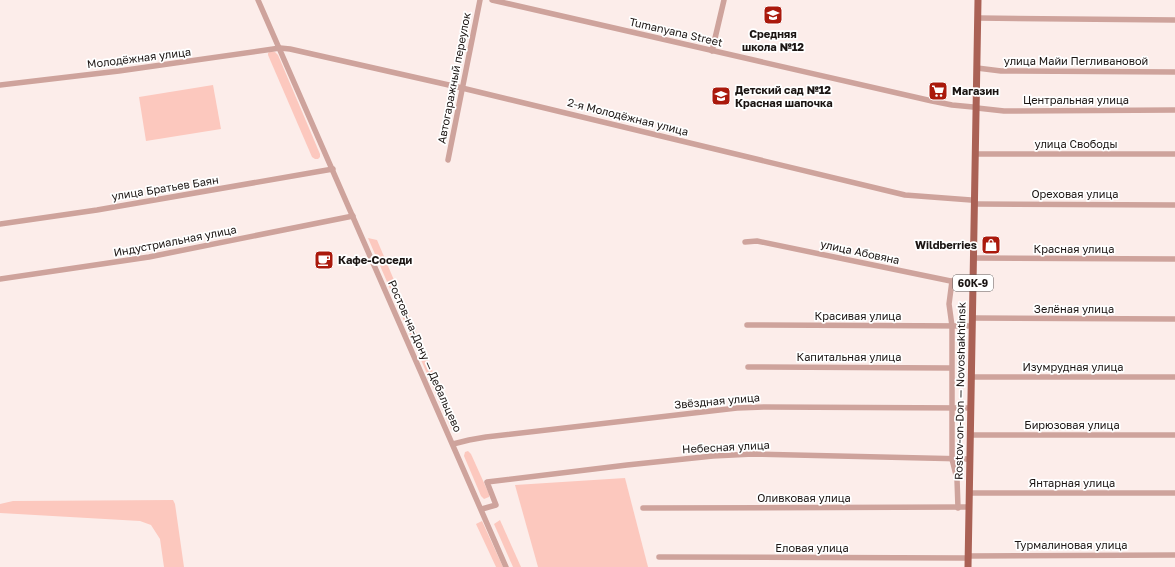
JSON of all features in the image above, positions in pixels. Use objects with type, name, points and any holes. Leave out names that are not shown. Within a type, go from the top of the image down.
[{"type":"main road","name":"Rostov-on-Don — Novoshakhtinsk","points":[[967,567],[973,202],[976,154],[975,107],[978,68],[977,0]]},
{"type":"main road","name":"Rostov-on-Don — Novoshakhtinsk","points":[[967,557],[962,508],[967,459],[977,0]]},
{"type":"street","name":"Ростов-на-Дону — Дебальцево","points":[[258,0],[482,509],[506,567]]},
{"type":"street","name":"Автогаражный переулок","points":[[448,160],[480,0]]},
{"type":"street","name":"Tumanyana Street","points":[[492,0],[932,101],[975,107]]},
{"type":"street","points":[[712,51],[724,0]]},
{"type":"street","points":[[978,18],[1175,20]]},
{"type":"street","name":"Молодёжная улица","points":[[0,85],[119,71],[280,48]]},
{"type":"street","name":"2-я Молодёжная улица","points":[[280,48],[297,50],[462,88],[905,195],[973,202]]},
{"type":"street","name":"улица Майи Пегливановой","points":[[978,68],[1001,71],[1175,72]]},
{"type":"street","name":"Центральная улица","points":[[975,107],[1004,111],[1175,110]]},
{"type":"street","name":"улица Свободы","points":[[976,154],[1175,154]]},
{"type":"street","name":"улица Братьев Баян","points":[[0,224],[333,169]]},
{"type":"street","name":"Ореховая улица","points":[[973,202],[1175,205]]},
{"type":"street","name":"Индустриальная улица","points":[[0,280],[149,257],[353,216]]},
{"type":"street","name":"улица Абовяна","points":[[745,242],[757,241],[970,285]]},
{"type":"street","name":"Красная улица","points":[[973,258],[1175,259]]},
{"type":"street","points":[[952,281],[949,304],[952,326],[952,459],[962,508]]},
{"type":"street","name":"Зелёная улица","points":[[972,318],[1175,319]]},
{"type":"street","name":"Красивая улица","points":[[747,325],[969,326]]},
{"type":"street","name":"Капитальная улица","points":[[748,366],[951,368]]},
{"type":"street","name":"Изумрудная улица","points":[[971,377],[1175,377]]},
{"type":"street","name":"Звёздная улица","points":[[453,444],[469,440],[737,408],[968,408]]},
{"type":"street","name":"Бирюзовая улица","points":[[970,435],[1175,435]]},
{"type":"street","name":"Небесная улица","points":[[482,509],[496,505],[487,482],[713,456],[753,454],[967,459]]},
{"type":"street","name":"Янтарная улица","points":[[969,493],[1175,493]]},
{"type":"street","name":"Оливковая улица","points":[[643,508],[962,508]]},
{"type":"street","name":"Турмалиновая улица","points":[[967,557],[1175,555]]},
{"type":"street","name":"Еловая улица","points":[[658,557],[967,557]]},
{"type":"shaded area","points":[[271,51],[278,55],[320,154],[318,159],[312,157],[268,55]]},
{"type":"shaded area","points":[[213,85],[221,129],[146,141],[139,97]]},
{"type":"shaded area","points":[[368,238],[377,240],[453,419],[455,433],[451,429]]},
{"type":"shaded area","points":[[468,451],[471,454],[489,494],[489,497],[484,499],[481,496],[464,456],[465,452]]},
{"type":"shaded area","points":[[625,478],[648,567],[538,567],[515,485]]},
{"type":"shaded area","points":[[173,500],[175,504],[184,567],[164,567],[160,539],[151,525],[140,521],[0,513],[0,504],[13,501]]},
{"type":"shaded area","points":[[500,520],[521,567],[513,567],[494,524]]},
{"type":"shaded area","points":[[482,521],[503,567],[496,567],[476,524]]},
{"type":"place","name":"Средняя школа №12","points":[[773,15]]},
{"type":"place","name":"Магазин","points":[[938,91]]},
{"type":"place","name":"Детский сад №12 Красная шапочка","points":[[721,96]]},
{"type":"place","name":"Wildberries","points":[[991,245]]},
{"type":"place","name":"Кафе-Соседи","points":[[324,260]]}]
